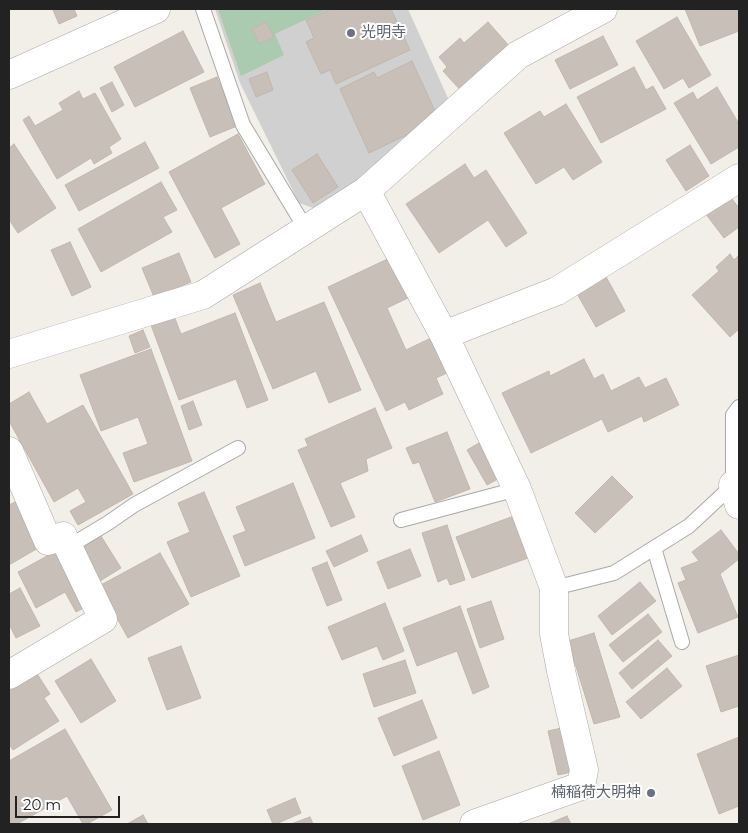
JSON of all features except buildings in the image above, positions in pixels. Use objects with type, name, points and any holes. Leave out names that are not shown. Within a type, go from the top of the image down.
[{"type":"street","points":[[9,75],[156,9]]},
{"type":"street","points":[[9,354],[203,295],[366,191],[518,55],[602,9]]},
{"type":"street","points":[[444,334],[557,291],[739,178]]},
{"type":"street","points":[[366,191],[444,334],[517,489],[554,588],[554,634],[560,671],[584,770],[581,786],[474,824]]},
{"type":"street","points":[[9,451],[48,541],[63,536],[103,619],[9,674]]},
{"type":"lane","points":[[202,9],[243,125],[306,229]]},
{"type":"lane","points":[[554,588],[614,573],[736,495],[733,415],[739,407]]},
{"type":"lane","points":[[68,547],[134,505],[238,448]]},
{"type":"lane","points":[[401,520],[517,489]]},
{"type":"lane","points":[[654,548],[682,642]]},
{"type":"shaded area","points":[[215,9],[408,9],[451,105],[322,211],[299,203],[240,83]]},
{"type":"green space","points":[[218,9],[328,9],[275,34],[284,55],[241,76]]},
{"type":"place","name":"光明寺","points":[[351,33]]},
{"type":"place","name":"楠稲荷大明神","points":[[651,793]]}]
